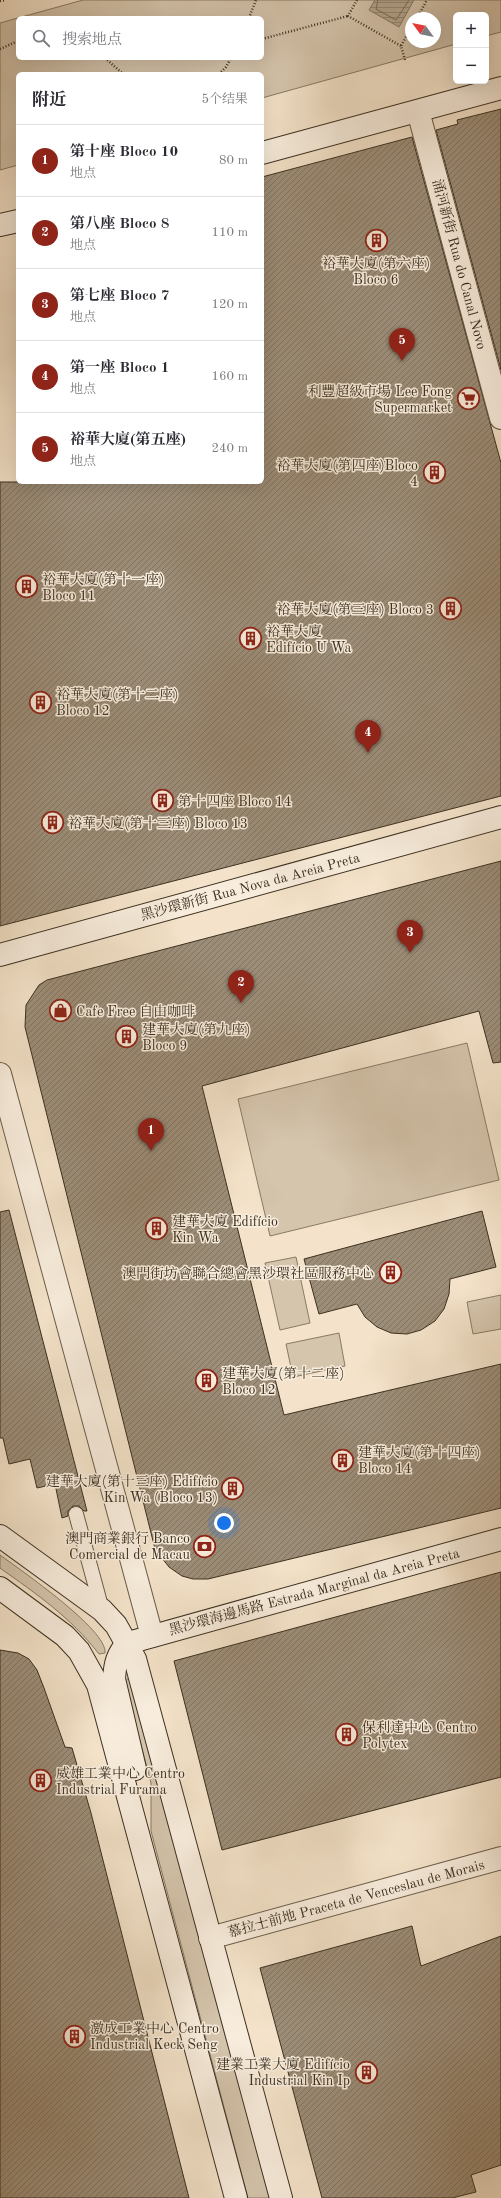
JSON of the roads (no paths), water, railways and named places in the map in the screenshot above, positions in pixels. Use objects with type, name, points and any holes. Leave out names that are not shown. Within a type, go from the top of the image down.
[{"type":"main road","points":[[264,152],[501,88]]},
{"type":"main road","name":"涌河新街 Rua do Canal Novo","points":[[418,111],[501,418]]},
{"type":"main road","points":[[0,226],[16,221]]},
{"type":"main road","name":"黑沙環新街 Rua Nova da Areia Preta","points":[[0,955],[501,817]]},
{"type":"main road","points":[[0,1074],[152,1636]]},
{"type":"main road","points":[[0,1536],[102,1610],[116,1625],[128,1642],[135,1659],[281,2198]]},
{"type":"main road","name":"黑沙環海邊馬路 Estrada Marginal da Areia Preta","points":[[128,1642],[501,1540]]},
{"type":"main road","points":[[0,1588],[65,1636],[90,1667],[98,1685],[236,2198]]},
{"type":"main road","points":[[128,1642],[120,1650],[115,1664],[114,1679],[135,1768],[138,1796],[138,1831]]},
{"type":"main road","name":"慕拉士前地 Praceta de Venceslau de Morais","points":[[210,1938],[501,1858]]},
{"type":"lane","points":[[76,1514],[102,1610]]},
{"type":"water","points":[[375,0],[414,0],[407,12],[405,12],[405,16],[399,27],[369,10]]},
{"type":"place","name":"裕華大廈(第六座) Bloco 6","points":[[376,241]]},
{"type":"place","name":"裕華大廈(第五座)","points":[[402,361]]},
{"type":"place","name":"利豐超級市場 Lee Fong Supermarket","points":[[468,399]]},
{"type":"place","name":"裕華大廈(第四座)Bloco 4","points":[[434,473]]},
{"type":"place","name":"裕華大廈(第十一座) Bloco 11","points":[[27,587]]},
{"type":"place","name":"裕華大廈(第三座) Bloco 3","points":[[450,609]]},
{"type":"place","name":"裕華大廈 Edifício U Wa","points":[[250,639]]},
{"type":"place","name":"裕華大廈(第十二座) Bloco 12","points":[[40,702]]},
{"type":"place","name":"第一座 Bloco 1","points":[[368,753]]},
{"type":"place","name":"第十四座 Bloco 14","points":[[163,801]]},
{"type":"place","name":"裕華大廈(第十三座) Bloco 13","points":[[53,823]]},
{"type":"place","name":"第七座 Bloco 7","points":[[410,953]]},
{"type":"place","name":"第八座 Bloco 8","points":[[241,1003]]},
{"type":"place","name":"Cafe Free 自由咖啡","points":[[61,1011]]},
{"type":"place","name":"建華大廈(第九座) Bloco 9","points":[[126,1037]]},
{"type":"place","name":"第十座 Bloco 10","points":[[151,1151]]},
{"type":"place","name":"建華大廈 Edifício Kin Wa","points":[[157,1229]]},
{"type":"place","name":"澳門街坊會聯合總會黑沙環社區服務中心","points":[[390,1273]]},
{"type":"place","name":"建華大廈(第十二座) Bloco 12","points":[[207,1381]]},
{"type":"place","name":"建華大廈(第十四座) Bloco 14","points":[[343,1460]]},
{"type":"place","name":"建華大廈(第十三座) Edifício Kin Wa (Bloco 13)","points":[[233,1489]]},
{"type":"place","name":"澳門商業銀行 Banco Comercial de Macau","points":[[205,1546]]},
{"type":"place","name":"保利達中心 Centro Polytex","points":[[347,1735]]},
{"type":"place","name":"威雄工業中心 Centro Industrial Furama","points":[[41,1781]]},
{"type":"place","name":"激成工業中心 Centro Industrial Keck Seng","points":[[74,2036]]},
{"type":"place","name":"建業工業大廈 Edifício Industrial Kin Ip","points":[[366,2072]]}]
